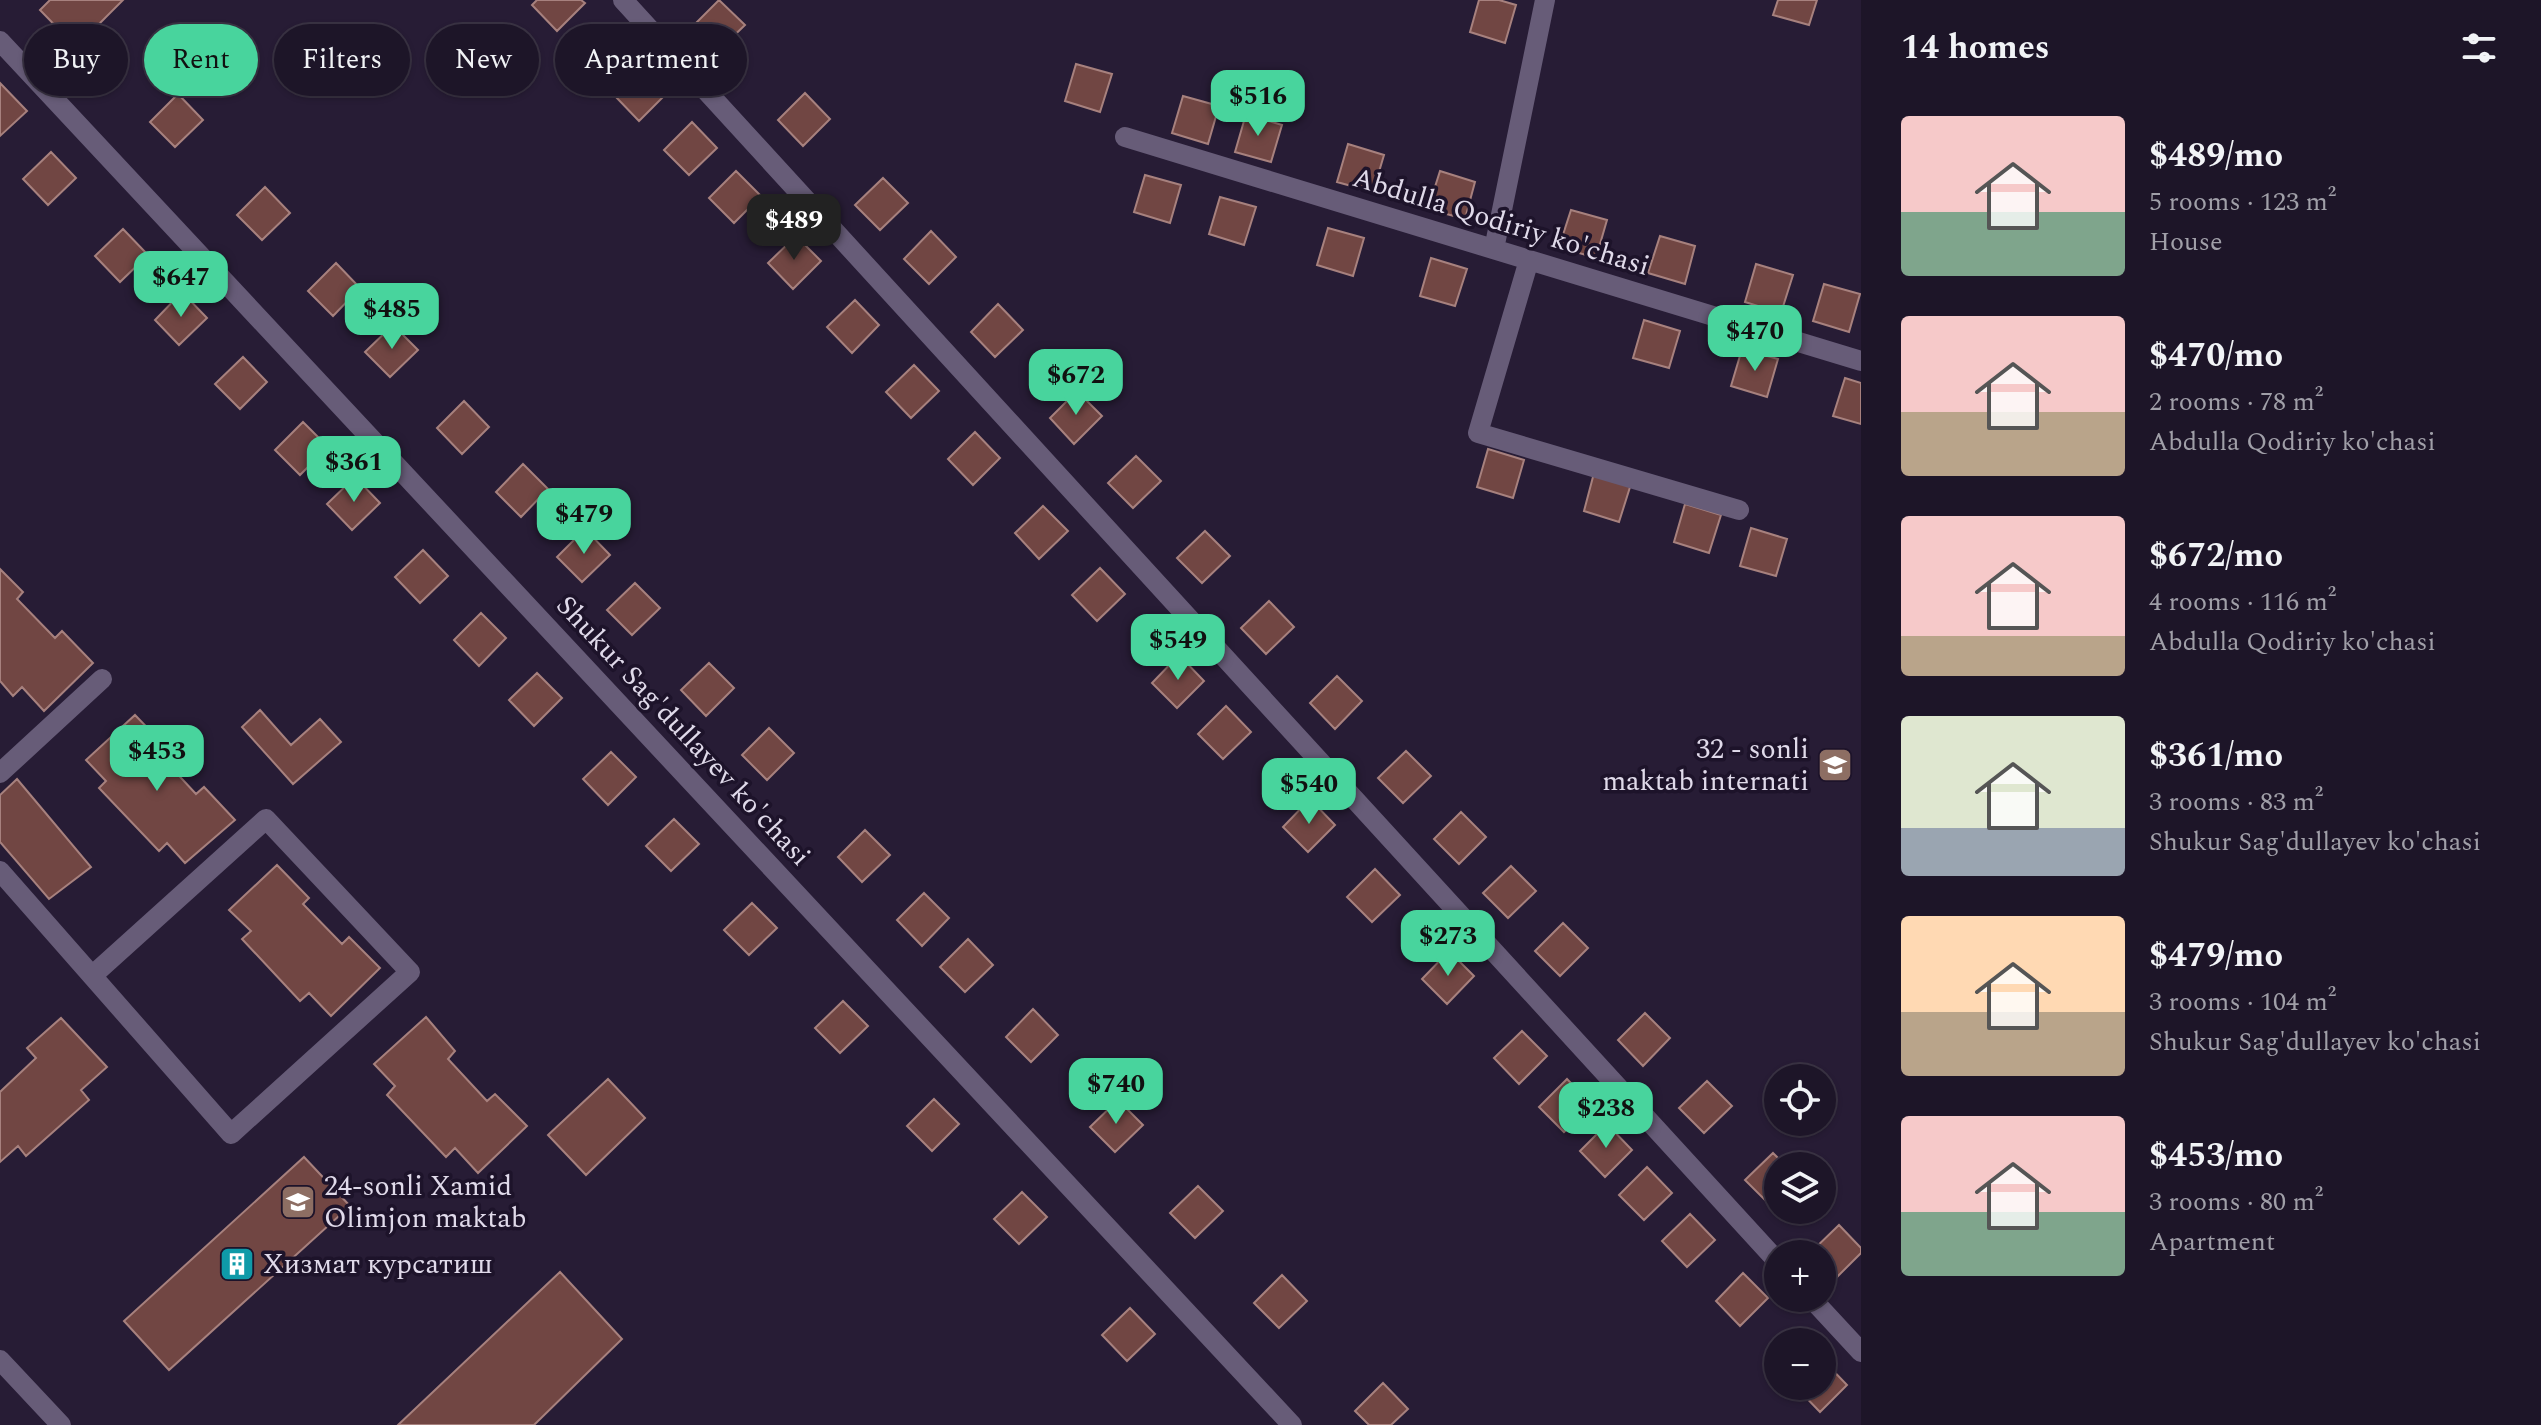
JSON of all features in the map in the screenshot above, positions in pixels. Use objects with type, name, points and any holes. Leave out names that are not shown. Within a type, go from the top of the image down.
[{"type":"street","points":[[623,0],[1764,1247]]},
{"type":"street","points":[[1494,249],[1545,0]]},
{"type":"street","name":"Shukur Sag'dullayev ko'chasi","points":[[0,41],[1292,1425]]},
{"type":"street","name":"Abdulla Qodiriy ko'chasi","points":[[1125,137],[1861,361]]},
{"type":"street","points":[[1529,260],[1478,433],[1739,510]]},
{"type":"street","points":[[0,773],[102,679]]},
{"type":"street","points":[[0,871],[231,1134],[410,972],[266,819],[93,975]]},
{"type":"street","points":[[1824,1312],[1861,1352]]},
{"type":"street","points":[[0,1360],[61,1425]]},
{"type":"building","points":[[50,0],[123,0],[99,24],[54,24],[40,10]]},
{"type":"building","points":[[537,0],[581,0],[585,3],[564,24],[555,24],[555,29],[532,5]]},
{"type":"building","points":[[719,0],[744,24],[695,24]]},
{"type":"building","points":[[1479,0],[1499,0],[1516,5],[1505,43],[1470,32]]},
{"type":"building","points":[[1778,0],[1817,0],[1809,25],[1773,15]]},
{"type":"building","points":[[1076,64],[1112,74],[1100,112],[1065,101]]},
{"type":"building","points":[[0,83],[27,111],[0,136]]},
{"type":"building","points":[[805,93],[830,119],[803,146],[778,120]]},
{"type":"building","points":[[176,96],[180,96],[203,120],[175,147],[150,122]]},
{"type":"building","points":[[615,96],[664,96],[639,121]]},
{"type":"building","points":[[1183,96],[1219,106],[1208,144],[1172,133]]},
{"type":"building","points":[[1246,114],[1282,125],[1271,162],[1235,152]]},
{"type":"building","points":[[692,122],[717,148],[689,175],[664,150]]},
{"type":"building","points":[[1348,144],[1384,155],[1373,192],[1337,182]]},
{"type":"building","points":[[51,152],[76,178],[48,205],[23,179]]},
{"type":"building","points":[[736,171],[761,196],[734,223],[709,198]]},
{"type":"building","points":[[1440,171],[1475,182],[1465,219],[1428,209]]},
{"type":"building","points":[[1145,175],[1181,185],[1170,223],[1134,212]]},
{"type":"building","points":[[883,178],[908,203],[880,230],[855,205]]},
{"type":"building","points":[[265,187],[290,213],[262,240],[237,215]]},
{"type":"building","points":[[1220,197],[1256,207],[1244,245],[1209,234]]},
{"type":"building","points":[[1571,210],[1607,220],[1596,258],[1559,247]]},
{"type":"building","points":[[1328,228],[1364,238],[1353,276],[1317,265]]},
{"type":"building","points":[[123,229],[148,255],[120,282],[95,256]]},
{"type":"building","points":[[931,231],[956,257],[929,284],[904,259]]},
{"type":"building","points":[[796,236],[821,261],[793,289],[768,263]]},
{"type":"building","points":[[1660,236],[1695,246],[1685,284],[1648,273]]},
{"type":"building","points":[[1431,258],[1467,269],[1455,306],[1420,296]]},
{"type":"building","points":[[336,263],[360,288],[333,316],[308,291]]},
{"type":"building","points":[[1756,264],[1793,275],[1781,313],[1745,302]]},
{"type":"building","points":[[1824,284],[1860,294],[1849,332],[1813,321]]},
{"type":"building","points":[[182,292],[207,318],[179,345],[155,320]]},
{"type":"building","points":[[855,300],[879,325],[852,353],[827,327]]},
{"type":"building","points":[[998,304],[1023,330],[995,357],[971,332]]},
{"type":"building","points":[[1644,320],[1680,331],[1669,368],[1633,358]]},
{"type":"building","points":[[393,325],[418,350],[390,377],[365,352]]},
{"type":"building","points":[[1742,349],[1778,359],[1767,397],[1731,386]]},
{"type":"building","points":[[243,357],[267,382],[240,409],[215,384]]},
{"type":"building","points":[[914,365],[939,391],[911,418],[886,392]]},
{"type":"building","points":[[1845,378],[1861,383],[1861,424],[1833,416]]},
{"type":"building","points":[[1077,391],[1102,416],[1074,444],[1050,418]]},
{"type":"building","points":[[464,401],[489,427],[462,454],[437,428]]},
{"type":"building","points":[[303,422],[328,447],[300,475],[275,450]]},
{"type":"building","points":[[975,432],[1000,458],[973,485],[948,459]]},
{"type":"building","points":[[1488,449],[1524,460],[1513,498],[1477,487]]},
{"type":"building","points":[[1136,456],[1161,481],[1133,508],[1108,483]]},
{"type":"building","points":[[523,464],[548,489],[521,517],[496,492]]},
{"type":"building","points":[[1594,473],[1631,484],[1619,522],[1584,511]]},
{"type":"building","points":[[355,477],[380,503],[352,530],[327,504]]},
{"type":"building","points":[[1685,504],[1721,515],[1709,553],[1674,542]]},
{"type":"building","points":[[1043,506],[1068,531],[1039,559],[1015,533]]},
{"type":"building","points":[[1751,528],[1787,539],[1776,576],[1740,566]]},
{"type":"building","points":[[585,529],[610,555],[582,582],[557,557]]},
{"type":"building","points":[[1205,531],[1230,556],[1202,583],[1177,558]]},
{"type":"building","points":[[423,550],[448,576],[420,603],[395,577]]},
{"type":"building","points":[[1100,568],[1125,594],[1097,621],[1072,595]]},
{"type":"building","points":[[0,569],[23,592],[17,599],[55,638],[62,631],[93,663],[44,711],[22,687],[13,696],[0,681]]},
{"type":"building","points":[[635,583],[660,608],[632,635],[607,610]]},
{"type":"building","points":[[1269,601],[1294,627],[1266,654],[1241,628]]},
{"type":"building","points":[[481,613],[506,638],[479,666],[454,640]]},
{"type":"building","points":[[1179,655],[1204,681],[1177,708],[1152,683]]},
{"type":"building","points":[[709,663],[734,688],[706,716],[681,690]]},
{"type":"building","points":[[537,673],[562,698],[534,726],[509,700]]},
{"type":"building","points":[[1337,676],[1362,701],[1335,729],[1310,703]]},
{"type":"building","points":[[1226,706],[1251,732],[1223,759],[1198,734]]},
{"type":"building","points":[[260,710],[291,745],[320,719],[341,742],[293,784],[242,727]]},
{"type":"building","points":[[135,715],[164,745],[157,752],[196,794],[204,787],[235,820],[185,863],[167,843],[159,851],[99,788],[106,781],[86,760]]},
{"type":"building","points":[[769,728],[794,753],[767,780],[742,755]]},
{"type":"building","points":[[1406,751],[1431,776],[1403,803],[1378,778]]},
{"type":"building","points":[[611,752],[636,777],[608,805],[583,779]]},
{"type":"building","points":[[17,779],[91,867],[49,899],[0,842],[0,795]]},
{"type":"building","points":[[1310,799],[1335,825],[1308,852],[1283,827]]},
{"type":"building","points":[[1461,812],[1486,837],[1459,864],[1434,839]]},
{"type":"building","points":[[674,819],[699,844],[671,871],[646,846]]},
{"type":"building","points":[[865,830],[890,855],[862,882],[838,857]]},
{"type":"building","points":[[277,865],[309,898],[303,904],[342,944],[349,937],[380,968],[331,1016],[309,993],[300,1001],[242,939],[251,931],[229,910]]},
{"type":"building","points":[[1511,866],[1536,891],[1508,918],[1483,893]]},
{"type":"building","points":[[1375,869],[1400,895],[1372,922],[1347,897]]},
{"type":"building","points":[[924,893],[949,918],[922,946],[897,920]]},
{"type":"building","points":[[752,903],[777,928],[749,955],[724,930]]},
{"type":"building","points":[[1563,923],[1588,948],[1560,976],[1535,951]]},
{"type":"building","points":[[968,939],[993,965],[965,992],[940,967]]},
{"type":"building","points":[[1449,951],[1474,976],[1447,1004],[1422,979]]},
{"type":"building","points":[[843,1001],[868,1026],[840,1053],[815,1028]]},
{"type":"building","points":[[1033,1009],[1058,1035],[1031,1062],[1006,1037]]},
{"type":"building","points":[[1645,1013],[1670,1038],[1643,1066],[1618,1040]]},
{"type":"building","points":[[426,1017],[455,1051],[448,1059],[487,1101],[495,1094],[527,1126],[478,1173],[455,1148],[446,1157],[387,1095],[395,1086],[374,1064]]},
{"type":"building","points":[[61,1018],[107,1067],[81,1090],[89,1100],[26,1156],[18,1146],[0,1162],[0,1092],[36,1058],[27,1048]]},
{"type":"building","points":[[1522,1031],[1547,1056],[1519,1084],[1494,1058]]},
{"type":"building","points":[[608,1079],[645,1118],[586,1175],[548,1135]]},
{"type":"building","points":[[1567,1079],[1592,1105],[1564,1132],[1539,1107]]},
{"type":"building","points":[[1707,1081],[1732,1106],[1704,1133],[1679,1108]]},
{"type":"building","points":[[934,1099],[959,1124],[932,1151],[907,1126]]},
{"type":"building","points":[[1118,1100],[1143,1125],[1115,1152],[1090,1127]]},
{"type":"building","points":[[1607,1124],[1632,1150],[1605,1177],[1580,1151]]},
{"type":"building","name":"Хизмат курсатиш","points":[[304,1157],[350,1206],[169,1370],[124,1321]]},
{"type":"building","points":[[1764,1162],[1764,1199],[1745,1180]]},
{"type":"building","points":[[1647,1167],[1672,1193],[1644,1220],[1619,1195]]},
{"type":"building","points":[[1198,1186],[1223,1211],[1195,1238],[1170,1213]]},
{"type":"building","points":[[1022,1192],[1047,1217],[1019,1244],[994,1219]]},
{"type":"building","points":[[1690,1214],[1715,1240],[1687,1267],[1662,1241]]},
{"type":"building","points":[[1839,1225],[1861,1248],[1861,1253],[1836,1278],[1836,1240],[1823,1240]]},
{"type":"building","points":[[560,1272],[622,1339],[534,1425],[398,1425]]},
{"type":"building","points":[[1743,1273],[1764,1294],[1764,1302],[1740,1326],[1716,1301]]},
{"type":"building","points":[[1282,1275],[1307,1301],[1279,1328],[1254,1303]]},
{"type":"building","points":[[1130,1308],[1155,1334],[1127,1361],[1102,1335]]},
{"type":"building","points":[[1836,1374],[1847,1385],[1836,1396]]},
{"type":"building","points":[[1383,1383],[1408,1409],[1391,1425],[1369,1425],[1355,1411]]},
{"type":"building","points":[[1808,1400],[1832,1400],[1820,1412]]},
{"type":"place","name":"32 - sonli maktab internati","points":[[1835,765]]},
{"type":"place","name":"24-sonli Xamid Olimjon maktab","points":[[298,1202]]},
{"type":"place","name":"Хизмат курсатиш","points":[[237,1264]]}]
